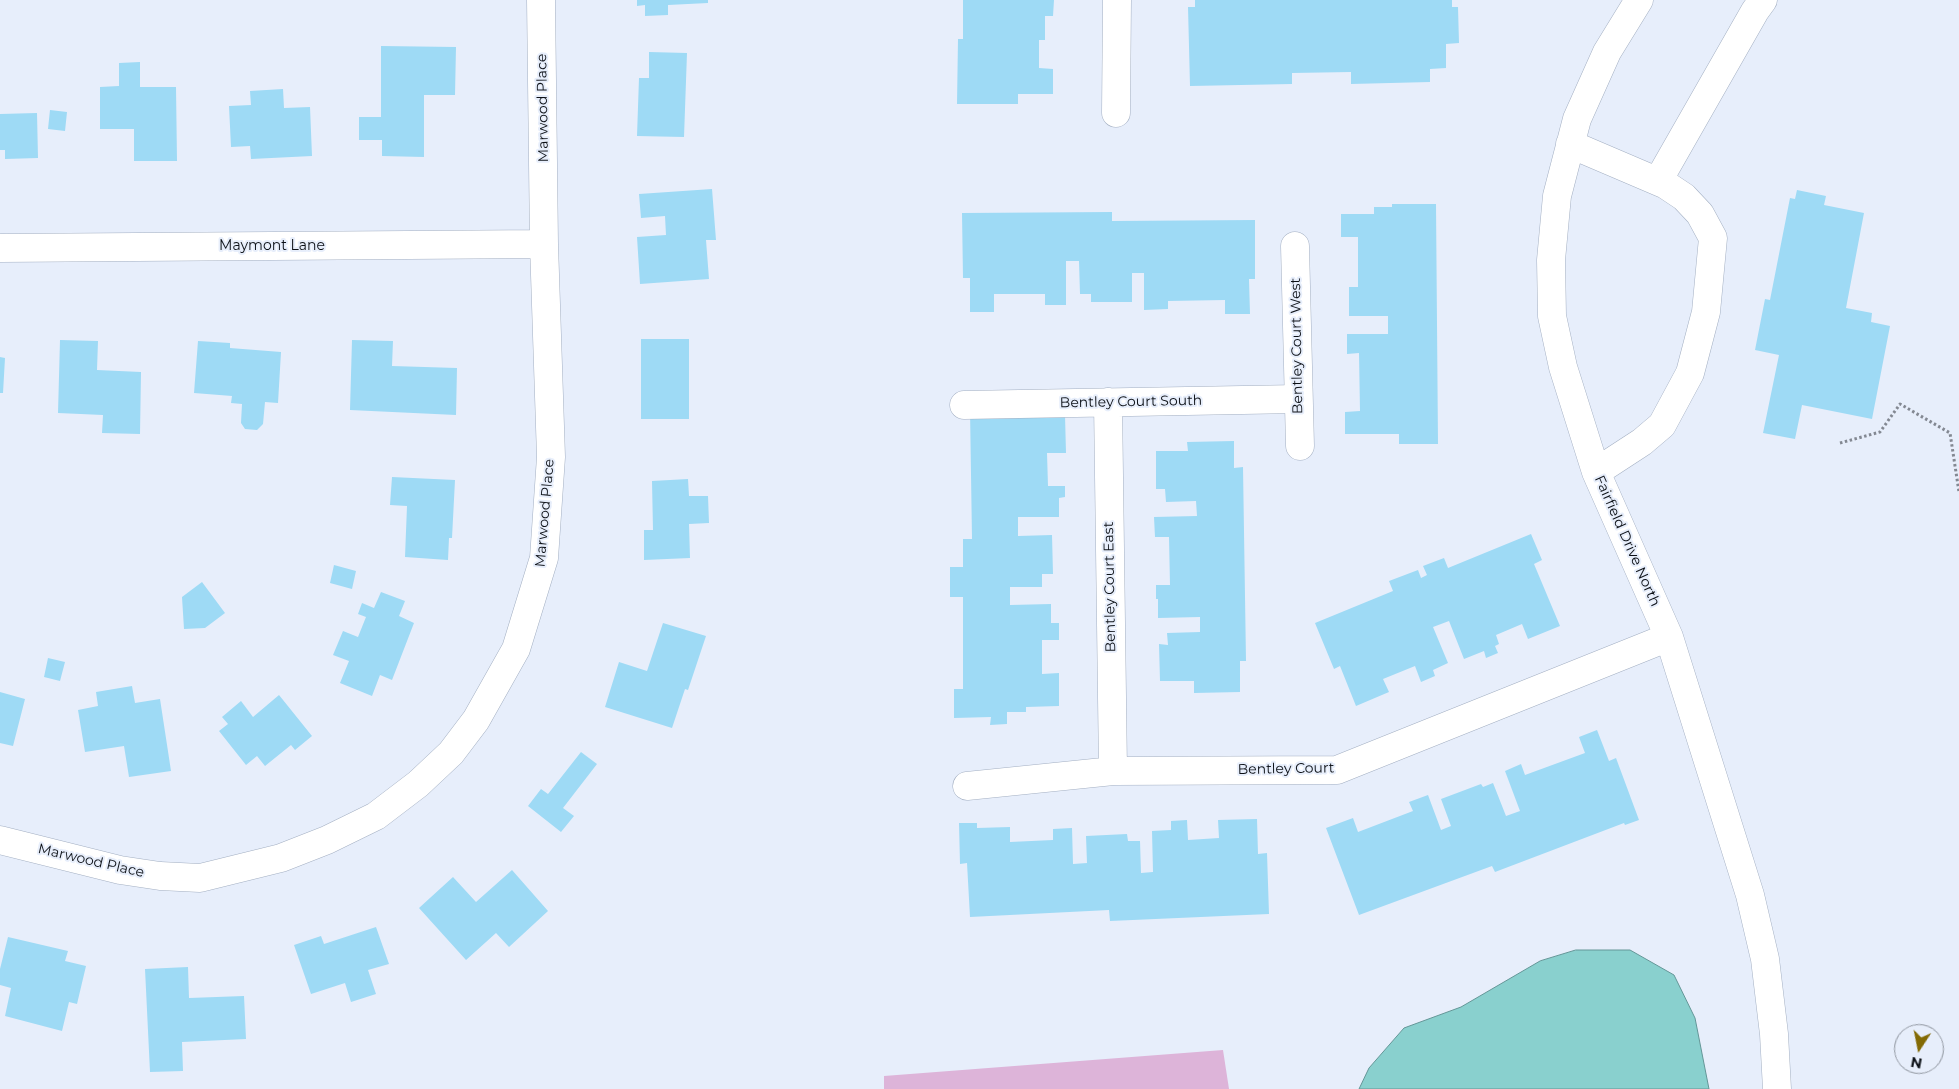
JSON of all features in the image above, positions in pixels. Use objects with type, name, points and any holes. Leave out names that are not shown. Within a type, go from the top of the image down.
[{"type":"street","name":"Marwood Place","points":[[0,840],[120,870],[160,876],[200,878],[281,858],[376,816],[418,784],[451,753],[476,720],[516,649],[544,558],[551,457],[544,244],[541,0]]},
{"type":"street","points":[[1116,113],[1117,0]]},
{"type":"street","name":"Fairfield Drive North","points":[[1639,0],[1607,52],[1577,119],[1570,144],[1557,196],[1551,260],[1552,316],[1563,367],[1596,472],[1669,636],[1750,895],[1765,959],[1774,1034],[1777,1089]]},
{"type":"street","points":[[1658,182],[1763,0]]},
{"type":"street","points":[[1570,144],[1658,182],[1684,197],[1700,214],[1713,238],[1706,312],[1690,373],[1662,425],[1642,442],[1596,472]]},
{"type":"street","name":"Maymont Lane","points":[[0,248],[544,244]]},
{"type":"street","name":"Bentley Court West","points":[[1295,246],[1300,446]]},
{"type":"street","name":"Bentley Court South","points":[[964,405],[1298,399]]},
{"type":"street","name":"Bentley Court East","points":[[1108,402],[1113,771]]},
{"type":"street","name":"Bentley Court","points":[[967,786],[1113,771],[1337,770],[1669,636]]},
{"type":"path","points":[[1840,443],[1880,432],[1900,404],[1950,433],[1959,492]]},
{"type":"shaded area","points":[[1576,950],[1630,950],[1674,975],[1695,1018],[1709,1089],[1359,1089],[1369,1068],[1404,1028],[1461,1007],[1540,961]]},
{"type":"shaded area","points":[[1223,1050],[1229,1089],[884,1089],[884,1076]]},
{"type":"building","points":[[637,0],[708,0],[708,3],[668,5],[668,15],[645,16],[645,5],[637,6]]},
{"type":"building","points":[[963,0],[1054,0],[1053,16],[1045,16],[1045,40],[1039,40],[1039,68],[1053,69],[1053,94],[1018,94],[1018,104],[957,104],[958,39],[963,39]]},
{"type":"building","points":[[1195,0],[1452,0],[1452,7],[1458,7],[1459,43],[1446,44],[1446,68],[1430,69],[1430,82],[1351,84],[1351,72],[1292,73],[1292,84],[1190,86],[1188,7],[1195,7]]},
{"type":"building","points":[[381,46],[456,47],[455,95],[424,95],[424,157],[382,156],[382,140],[359,140],[359,117],[381,117]]},
{"type":"building","points":[[649,52],[687,53],[684,137],[637,136],[639,78],[649,78]]},
{"type":"building","points":[[140,62],[140,87],[176,87],[177,161],[134,161],[134,129],[100,129],[100,87],[119,86],[119,63]]},
{"type":"building","points":[[283,89],[284,108],[310,107],[312,156],[251,159],[250,146],[231,147],[229,106],[251,105],[250,91]]},
{"type":"building","points":[[50,110],[67,112],[65,131],[48,129]]},
{"type":"building","points":[[37,113],[38,158],[5,159],[5,150],[0,150],[0,114]]},
{"type":"building","points":[[712,189],[716,240],[706,240],[709,279],[640,284],[637,237],[666,235],[665,216],[641,218],[639,194]]},
{"type":"building","points":[[1797,190],[1826,196],[1824,205],[1864,213],[1846,308],[1872,313],[1871,322],[1890,326],[1872,419],[1802,405],[1795,439],[1763,433],[1779,355],[1755,350],[1765,299],[1770,300],[1790,198],[1795,199]]},
{"type":"building","points":[[1392,204],[1436,204],[1438,444],[1399,444],[1399,434],[1345,434],[1345,412],[1360,411],[1359,353],[1347,354],[1347,334],[1388,334],[1388,316],[1349,316],[1349,287],[1358,287],[1358,237],[1341,237],[1341,214],[1374,214],[1374,207],[1392,207]]},
{"type":"building","points":[[1112,212],[1112,221],[1255,220],[1255,279],[1249,279],[1250,314],[1225,314],[1225,300],[1168,301],[1168,309],[1144,310],[1144,273],[1132,273],[1132,302],[1091,302],[1091,294],[1080,294],[1079,261],[1066,261],[1066,305],[1045,305],[1045,294],[994,294],[994,312],[970,312],[970,278],[963,278],[962,213]]},
{"type":"building","points":[[641,339],[689,339],[689,419],[641,419]]},
{"type":"building","points":[[60,340],[98,341],[97,370],[141,372],[140,434],[102,433],[103,415],[58,413]]},
{"type":"building","points":[[352,340],[393,341],[392,366],[457,368],[456,415],[350,410]]},
{"type":"building","points":[[198,341],[230,343],[230,348],[281,352],[278,403],[265,402],[263,424],[257,430],[245,429],[241,423],[242,404],[231,403],[232,396],[194,393]]},
{"type":"building","points":[[0,357],[5,358],[3,393],[0,393]]},
{"type":"building","points":[[970,409],[1065,415],[1066,453],[1047,453],[1048,486],[1065,486],[1065,497],[1059,498],[1059,517],[1018,517],[1018,536],[1052,535],[1053,574],[1042,574],[1042,587],[1010,587],[1010,605],[1051,604],[1051,623],[1059,623],[1059,640],[1042,640],[1042,674],[1059,673],[1059,706],[1026,707],[1026,712],[1007,712],[1007,724],[990,725],[991,717],[954,718],[954,689],[963,689],[963,597],[950,597],[950,567],[963,567],[963,539],[972,539]]},
{"type":"building","points":[[1234,441],[1234,468],[1243,467],[1246,661],[1240,661],[1240,692],[1194,693],[1194,681],[1160,681],[1159,644],[1168,645],[1167,633],[1200,632],[1200,617],[1158,618],[1156,585],[1170,585],[1169,537],[1155,537],[1154,517],[1197,516],[1196,501],[1166,502],[1165,489],[1156,489],[1156,451],[1188,451],[1187,442]]},
{"type":"building","points":[[392,477],[455,480],[452,538],[449,538],[448,560],[405,557],[407,506],[390,505]]},
{"type":"building","points":[[688,479],[689,496],[708,496],[709,523],[689,524],[690,558],[644,560],[644,530],[653,530],[652,481]]},
{"type":"building","points":[[1531,534],[1542,560],[1534,564],[1560,626],[1528,639],[1522,624],[1496,635],[1499,644],[1495,646],[1498,653],[1486,658],[1484,651],[1464,659],[1449,621],[1433,627],[1448,663],[1433,670],[1435,676],[1421,682],[1415,666],[1383,679],[1389,692],[1356,706],[1340,666],[1334,669],[1315,623],[1393,591],[1389,581],[1418,570],[1421,578],[1427,575],[1423,566],[1444,558],[1448,568]]},
{"type":"building","points":[[334,565],[356,571],[352,589],[330,583]]},
{"type":"building","points":[[202,582],[225,613],[205,628],[184,629],[182,597]]},
{"type":"building","points":[[381,592],[405,601],[399,616],[414,623],[392,680],[380,675],[372,696],[340,683],[349,661],[333,655],[343,631],[358,637],[366,617],[358,614],[362,603],[374,608]]},
{"type":"building","points":[[663,623],[706,636],[688,690],[685,689],[672,728],[605,707],[619,662],[647,671]]},
{"type":"building","points":[[48,658],[65,662],[60,681],[44,677]]},
{"type":"building","points":[[132,686],[135,703],[160,699],[171,771],[129,777],[124,746],[85,752],[78,710],[98,706],[96,692]]},
{"type":"building","points":[[0,692],[25,699],[13,746],[0,743]]},
{"type":"building","points":[[279,695],[312,736],[295,750],[291,745],[265,766],[257,756],[246,765],[219,731],[228,724],[222,717],[241,701],[253,717]]},
{"type":"building","points":[[1597,730],[1609,761],[1616,758],[1639,820],[1625,825],[1624,823],[1495,872],[1492,866],[1359,915],[1326,828],[1353,818],[1358,832],[1413,811],[1409,802],[1428,795],[1441,830],[1451,826],[1441,799],[1481,784],[1483,787],[1493,783],[1506,816],[1520,811],[1505,771],[1521,764],[1525,775],[1585,753],[1579,737]]},
{"type":"building","points":[[581,752],[597,764],[563,808],[574,816],[561,832],[528,806],[541,789],[548,794]]},
{"type":"building","points":[[1257,819],[1258,854],[1267,853],[1269,914],[1110,921],[1109,910],[970,917],[967,863],[960,864],[959,823],[977,823],[977,828],[1010,827],[1010,842],[1053,840],[1053,829],[1072,828],[1073,864],[1087,863],[1086,836],[1127,834],[1128,841],[1140,841],[1141,873],[1153,872],[1152,831],[1171,830],[1171,821],[1187,820],[1188,840],[1219,838],[1218,820]]},
{"type":"building","points":[[512,870],[548,911],[509,947],[496,933],[466,960],[419,908],[453,877],[476,902]]},
{"type":"building","points":[[376,927],[389,964],[368,970],[376,994],[351,1002],[345,983],[311,994],[294,945],[321,936],[324,944]]},
{"type":"building","points":[[8,937],[68,951],[65,961],[86,966],[77,1004],[69,1002],[62,1031],[5,1016],[11,988],[0,985],[0,969]]},
{"type":"building","points":[[188,967],[189,998],[244,996],[246,1039],[182,1042],[183,1071],[150,1072],[145,969]]}]
